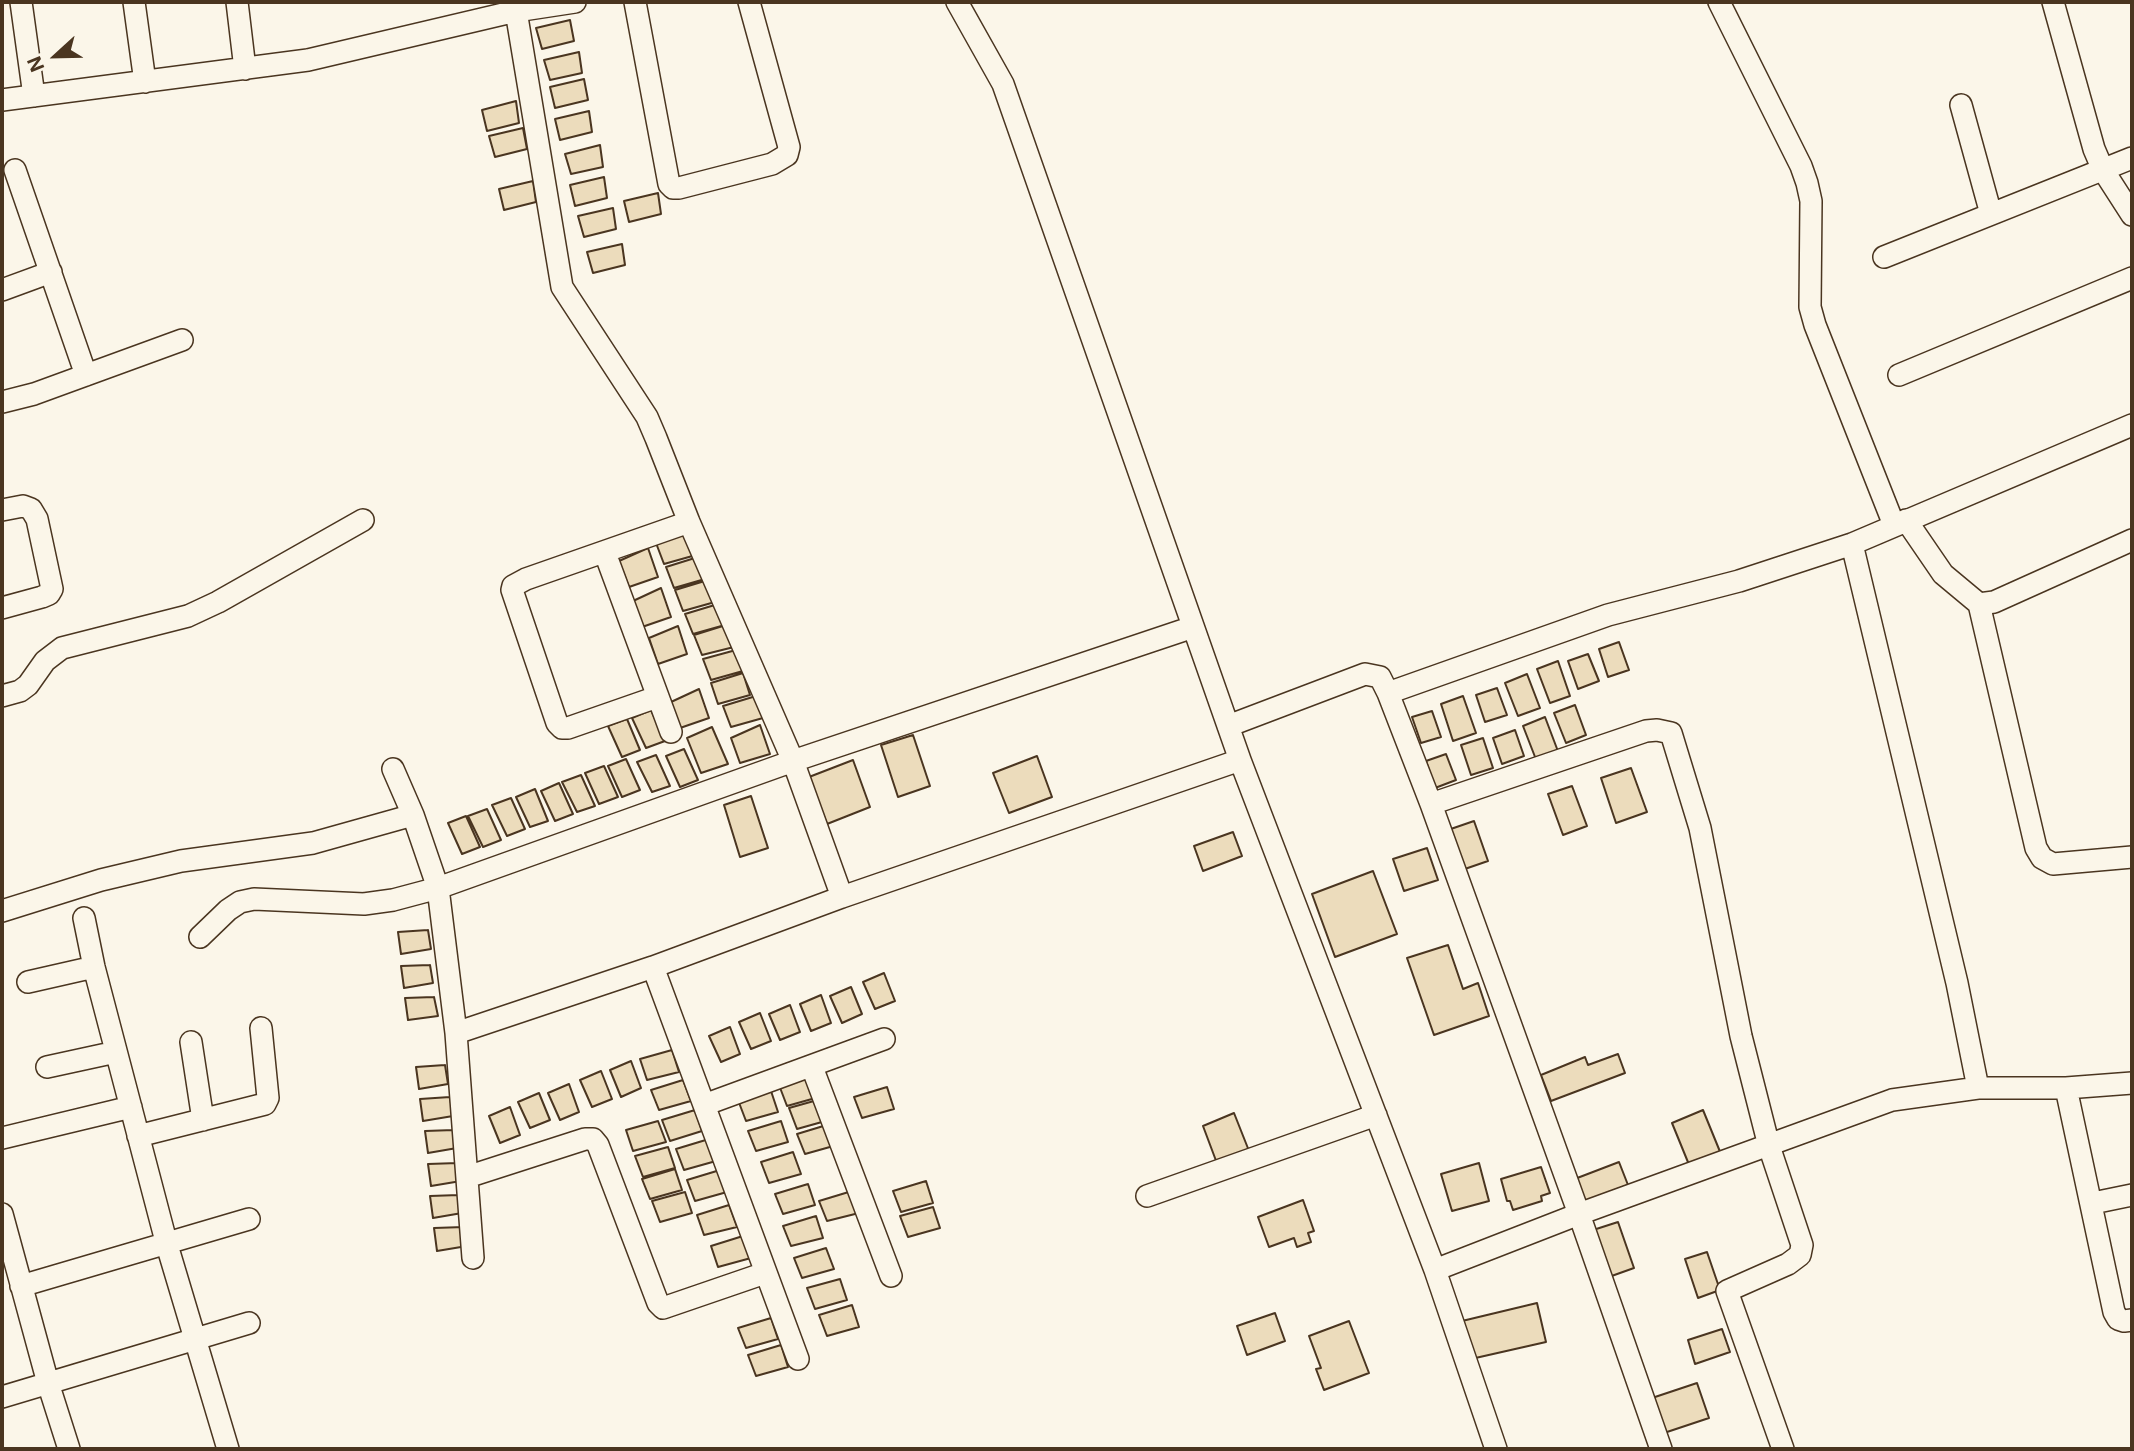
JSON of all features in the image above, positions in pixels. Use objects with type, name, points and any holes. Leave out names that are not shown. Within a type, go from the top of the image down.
[{"type":"street","points":[[21,2],[34,96]]},
{"type":"street","points":[[134,2],[145,82]]},
{"type":"street","points":[[237,2],[245,69]]},
{"type":"street","points":[[2,100],[308,60],[516,11],[575,2]]},
{"type":"street","points":[[635,2],[669,184],[673,188],[680,188],[772,164],[788,155],[789,147],[749,2]]},
{"type":"street","points":[[957,2],[1003,84],[1240,760],[1435,1270],[1496,1449]]},
{"type":"street","points":[[1719,2],[1807,183],[1811,201],[1810,307],[1815,325],[1900,523],[1943,574],[1979,604],[2036,848],[2042,858],[2053,864],[2132,857]]},
{"type":"street","points":[[2053,2],[2094,149],[2103,170],[2132,215]]},
{"type":"street","points":[[516,11],[562,287],[646,417],[793,761],[842,897]]},
{"type":"street","points":[[1961,105],[1991,214]]},
{"type":"street","points":[[1884,257],[2132,158]]},
{"type":"street","points":[[15,170],[86,375]]},
{"type":"street","points":[[2,290],[51,272]]},
{"type":"street","points":[[1899,374],[2132,278]]},
{"type":"street","points":[[2,402],[34,394],[183,340]]},
{"type":"street","points":[[1388,693],[1608,615],[1739,581],[1852,544],[2132,425]]},
{"type":"street","points":[[2,510],[23,506],[31,509],[37,519],[51,589],[42,597],[2,608]]},
{"type":"street","points":[[2,696],[20,691],[28,685],[46,661],[62,649],[188,616],[218,602],[363,520]]},
{"type":"street","points":[[656,697],[562,728],[557,723],[512,590],[513,586],[526,579],[689,522]]},
{"type":"street","points":[[1979,604],[1994,602],[2132,540]]},
{"type":"street","points":[[1852,544],[1956,983],[1978,1088]]},
{"type":"street","points":[[604,553],[671,732]]},
{"type":"street","points":[[200,937],[228,910],[240,902],[254,899],[364,904],[393,900],[438,888],[793,761],[1194,627]]},
{"type":"street","points":[[1228,726],[1365,674],[1380,677],[1431,804],[1661,1449]]},
{"type":"street","points":[[1431,804],[1646,731],[1671,733],[1700,828],[1741,1036],[1769,1146],[1802,1245],[1800,1255],[1788,1264],[1727,1291],[1783,1449]]},
{"type":"street","points":[[456,1034],[1240,760]]},
{"type":"street","points":[[393,769],[413,815],[438,888],[456,1034],[473,1258]]},
{"type":"street","points":[[2,911],[101,880],[181,861],[313,844],[413,815]]},
{"type":"street","points":[[83,918],[167,1245],[228,1449]]},
{"type":"street","points":[[28,982],[94,967]]},
{"type":"street","points":[[653,967],[798,1359]]},
{"type":"street","points":[[138,1136],[263,1106],[267,1101],[261,1028]]},
{"type":"street","points":[[704,1105],[884,1039]]},
{"type":"street","points":[[191,1042],[203,1120]]},
{"type":"street","points":[[47,1067],[116,1052]]},
{"type":"street","points":[[812,1067],[891,1276]]},
{"type":"street","points":[[1435,1270],[1579,1214],[1892,1100],[1978,1088],[2066,1088],[2132,1083]]},
{"type":"street","points":[[2066,1088],[2115,1312],[2118,1319],[2132,1320]]},
{"type":"street","points":[[2,1138],[131,1107]]},
{"type":"street","points":[[1147,1196],[1376,1115]]},
{"type":"street","points":[[467,1177],[585,1139],[593,1139],[598,1145],[658,1303],[663,1308],[765,1273]]},
{"type":"street","points":[[2093,1203],[2132,1195]]},
{"type":"street","points":[[2,1214],[69,1449]]},
{"type":"street","points":[[22,1286],[249,1219]]},
{"type":"street","points":[[2,1397],[249,1323]]},
{"type":"building","points":[[570,20],[574,41],[542,49],[536,28]]},
{"type":"building","points":[[579,52],[582,73],[550,80],[544,60]]},
{"type":"building","points":[[584,79],[588,100],[555,108],[550,87]]},
{"type":"building","points":[[516,101],[519,123],[487,131],[482,110]]},
{"type":"building","points":[[589,111],[592,132],[560,140],[555,119]]},
{"type":"building","points":[[523,128],[527,149],[495,157],[489,136]]},
{"type":"building","points":[[600,145],[603,167],[571,174],[565,154]]},
{"type":"building","points":[[604,177],[607,198],[575,206],[570,185]]},
{"type":"building","points":[[533,181],[536,202],[504,210],[499,189]]},
{"type":"building","points":[[658,193],[661,214],[629,222],[624,201]]},
{"type":"building","points":[[613,208],[616,229],[584,237],[578,216]]},
{"type":"building","points":[[622,244],[625,265],[593,273],[587,252]]},
{"type":"building","points":[[689,533],[696,555],[664,564],[656,543]]},
{"type":"building","points":[[648,548],[658,577],[629,587],[619,561]]},
{"type":"building","points":[[698,557],[705,579],[674,588],[666,567]]},
{"type":"building","points":[[708,580],[715,602],[683,611],[675,590]]},
{"type":"building","points":[[661,588],[671,617],[642,627],[633,601]]},
{"type":"building","points":[[718,604],[725,625],[693,634],[685,614]]},
{"type":"building","points":[[726,625],[734,647],[702,655],[694,635]]},
{"type":"building","points":[[678,626],[687,654],[658,664],[649,638]]},
{"type":"building","points":[[1619,642],[1629,670],[1608,677],[1599,649]]},
{"type":"building","points":[[736,650],[743,671],[711,680],[703,659]]},
{"type":"building","points":[[1588,654],[1599,681],[1578,689],[1568,661]]},
{"type":"building","points":[[1558,661],[1570,696],[1550,703],[1537,669]]},
{"type":"building","points":[[743,673],[750,695],[718,704],[711,683]]},
{"type":"building","points":[[1527,674],[1540,708],[1518,716],[1505,683]]},
{"type":"building","points":[[1497,688],[1507,715],[1485,722],[1476,695]]},
{"type":"building","points":[[699,689],[709,718],[680,728],[671,702]]},
{"type":"building","points":[[756,696],[763,718],[731,727],[723,706]]},
{"type":"building","points":[[1463,696],[1476,733],[1453,741],[1441,704]]},
{"type":"building","points":[[1575,705],[1586,735],[1566,743],[1554,713]]},
{"type":"building","points":[[651,710],[665,741],[646,748],[632,718]]},
{"type":"building","points":[[1432,711],[1441,737],[1421,743],[1412,717]]},
{"type":"building","points":[[1545,717],[1559,754],[1537,762],[1523,726]]},
{"type":"building","points":[[627,719],[640,750],[622,757],[608,726]]},
{"type":"building","points":[[760,725],[770,754],[740,763],[731,738]]},
{"type":"building","points":[[712,727],[728,764],[701,773],[687,738]]},
{"type":"building","points":[[1515,730],[1524,756],[1502,764],[1493,738]]},
{"type":"building","points":[[913,735],[930,786],[898,797],[881,745]]},
{"type":"building","points":[[1483,738],[1493,768],[1471,775],[1461,745]]},
{"type":"building","points":[[684,749],[698,780],[680,787],[666,756]]},
{"type":"building","points":[[1446,754],[1456,780],[1435,788],[1426,761]]},
{"type":"building","points":[[656,755],[670,786],[652,792],[637,762]]},
{"type":"building","points":[[1037,756],[1052,797],[1009,813],[993,773]]},
{"type":"building","points":[[626,759],[640,790],[622,797],[608,766]]},
{"type":"building","points":[[853,760],[870,807],[827,824],[809,777]]},
{"type":"building","points":[[604,766],[618,797],[599,804],[585,773]]},
{"type":"building","points":[[1631,768],[1647,812],[1616,823],[1601,778]]},
{"type":"building","points":[[581,775],[595,806],[577,812],[562,782]]},
{"type":"building","points":[[559,783],[573,814],[555,821],[541,791]]},
{"type":"building","points":[[1572,786],[1587,826],[1563,835],[1548,794]]},
{"type":"building","points":[[535,789],[548,821],[530,827],[516,797]]},
{"type":"building","points":[[751,796],[768,848],[740,857],[724,805]]},
{"type":"building","points":[[511,798],[525,829],[507,836],[492,805]]},
{"type":"building","points":[[487,809],[501,840],[483,847],[468,816]]},
{"type":"building","points":[[466,816],[480,847],[462,854],[448,823]]},
{"type":"building","points":[[1474,821],[1488,861],[1459,871],[1445,831]]},
{"type":"building","points":[[1233,832],[1242,856],[1203,871],[1194,846]]},
{"type":"building","points":[[1427,848],[1438,880],[1404,891],[1393,859]]},
{"type":"building","points":[[1373,871],[1397,934],[1335,957],[1312,894]]},
{"type":"building","points":[[428,930],[431,949],[401,954],[398,932]]},
{"type":"building","points":[[1448,945],[1463,989],[1478,983],[1489,1016],[1434,1035],[1407,958]]},
{"type":"building","points":[[430,965],[433,983],[404,988],[401,966]]},
{"type":"building","points":[[884,973],[895,1001],[875,1009],[863,982]]},
{"type":"building","points":[[851,987],[862,1014],[842,1023],[830,996]]},
{"type":"building","points":[[821,995],[831,1023],[811,1031],[800,1004]]},
{"type":"building","points":[[434,997],[438,1016],[408,1020],[405,998]]},
{"type":"building","points":[[790,1005],[800,1032],[780,1040],[769,1014]]},
{"type":"building","points":[[760,1013],[771,1041],[751,1049],[739,1022]]},
{"type":"building","points":[[730,1027],[740,1054],[721,1062],[709,1036]]},
{"type":"building","points":[[672,1050],[679,1072],[647,1080],[640,1059]]},
{"type":"building","points":[[1618,1054],[1625,1073],[1551,1101],[1541,1075],[1585,1057],[1588,1065]]},
{"type":"building","points":[[631,1061],[641,1088],[621,1097],[610,1070]]},
{"type":"building","points":[[445,1065],[448,1084],[419,1089],[416,1067]]},
{"type":"building","points":[[601,1071],[612,1099],[592,1107],[580,1080]]},
{"type":"building","points":[[812,1075],[819,1097],[787,1106],[779,1085]]},
{"type":"building","points":[[683,1080],[691,1101],[659,1110],[651,1090]]},
{"type":"building","points":[[569,1084],[579,1112],[560,1120],[548,1093]]},
{"type":"building","points":[[887,1087],[894,1109],[862,1118],[854,1097]]},
{"type":"building","points":[[771,1091],[778,1112],[746,1121],[738,1100]]},
{"type":"building","points":[[539,1093],[550,1120],[530,1128],[518,1102]]},
{"type":"building","points":[[450,1097],[453,1116],[423,1121],[420,1099]]},
{"type":"building","points":[[821,1099],[829,1120],[797,1129],[789,1108]]},
{"type":"building","points":[[510,1107],[520,1135],[500,1143],[489,1116]]},
{"type":"building","points":[[695,1110],[702,1131],[670,1141],[662,1120]]},
{"type":"building","points":[[1703,1110],[1723,1159],[1692,1172],[1672,1123]]},
{"type":"building","points":[[1234,1113],[1253,1161],[1221,1174],[1203,1126]]},
{"type":"building","points":[[658,1121],[666,1142],[633,1151],[626,1130]]},
{"type":"building","points":[[781,1121],[788,1142],[756,1151],[748,1131]]},
{"type":"building","points":[[830,1124],[837,1145],[805,1154],[797,1134]]},
{"type":"building","points":[[454,1130],[457,1148],[428,1153],[425,1131]]},
{"type":"building","points":[[709,1139],[716,1161],[684,1170],[676,1149]]},
{"type":"building","points":[[668,1147],[675,1168],[643,1177],[635,1156]]},
{"type":"building","points":[[793,1152],[801,1174],[769,1183],[761,1162]]},
{"type":"building","points":[[1619,1162],[1628,1185],[1580,1203],[1572,1180]]},
{"type":"building","points":[[458,1163],[461,1181],[431,1186],[428,1164]]},
{"type":"building","points":[[1479,1163],[1489,1201],[1452,1211],[1441,1174]]},
{"type":"building","points":[[1541,1167],[1550,1193],[1541,1196],[1542,1201],[1513,1210],[1510,1201],[1507,1201],[1501,1179]]},
{"type":"building","points":[[675,1169],[682,1190],[650,1199],[642,1179]]},
{"type":"building","points":[[720,1170],[727,1192],[695,1201],[687,1180]]},
{"type":"building","points":[[926,1181],[933,1203],[901,1212],[893,1191]]},
{"type":"building","points":[[808,1184],[815,1205],[783,1214],[775,1194]]},
{"type":"building","points":[[852,1191],[859,1213],[827,1221],[819,1201]]},
{"type":"building","points":[[685,1192],[692,1213],[660,1222],[652,1201]]},
{"type":"building","points":[[459,1195],[462,1213],[433,1218],[430,1196]]},
{"type":"building","points":[[1303,1200],[1314,1231],[1308,1233],[1311,1242],[1297,1247],[1294,1238],[1269,1247],[1258,1217]]},
{"type":"building","points":[[729,1205],[737,1227],[704,1235],[697,1215]]},
{"type":"building","points":[[933,1207],[940,1228],[908,1237],[900,1216]]},
{"type":"building","points":[[816,1216],[823,1238],[791,1246],[783,1226]]},
{"type":"building","points":[[1618,1222],[1634,1268],[1606,1278],[1590,1231]]},
{"type":"building","points":[[464,1227],[467,1246],[437,1251],[434,1228]]},
{"type":"building","points":[[743,1236],[751,1258],[718,1267],[711,1246]]},
{"type":"building","points":[[826,1248],[834,1269],[802,1278],[794,1258]]},
{"type":"building","points":[[1707,1252],[1720,1290],[1698,1298],[1685,1259]]},
{"type":"building","points":[[840,1279],[847,1300],[815,1309],[807,1288]]},
{"type":"building","points":[[1537,1303],[1546,1342],[1471,1359],[1462,1321]]},
{"type":"building","points":[[852,1305],[859,1327],[827,1336],[819,1315]]},
{"type":"building","points":[[1275,1313],[1285,1341],[1247,1355],[1237,1326]]},
{"type":"building","points":[[771,1318],[778,1339],[746,1348],[738,1328]]},
{"type":"building","points":[[1349,1321],[1369,1373],[1324,1390],[1316,1369],[1321,1368],[1309,1336]]},
{"type":"building","points":[[1722,1329],[1730,1352],[1695,1364],[1688,1340]]},
{"type":"building","points":[[781,1345],[788,1367],[756,1376],[748,1355]]},
{"type":"building","points":[[1697,1383],[1709,1418],[1661,1434],[1649,1399]]}]
